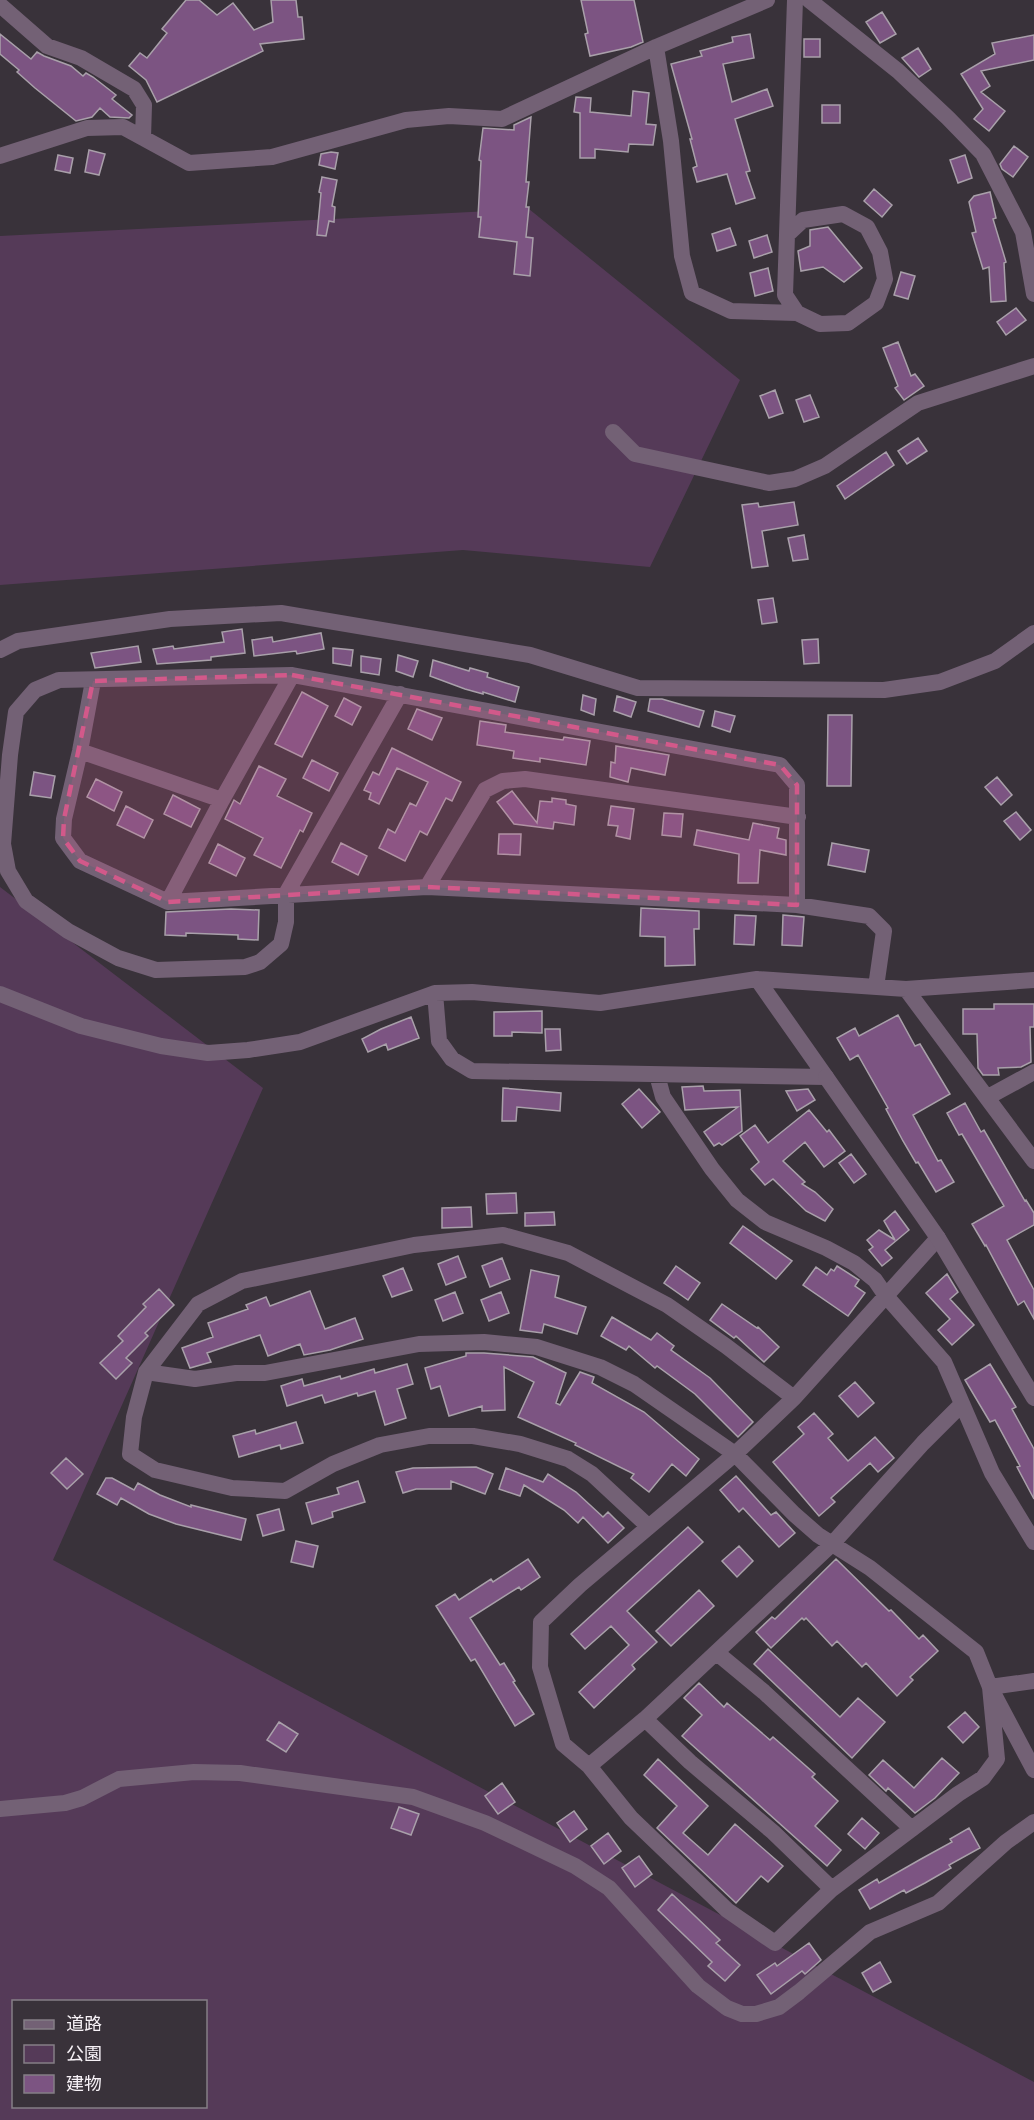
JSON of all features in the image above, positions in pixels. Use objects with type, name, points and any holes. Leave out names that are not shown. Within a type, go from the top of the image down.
[{"type":"street","points":[[0,156],[87,128],[123,127],[189,163],[227,161],[272,157],[406,120],[449,116],[502,119],[656,47],[767,0]]},
{"type":"street","points":[[795,0],[785,295],[797,314]]},
{"type":"street","points":[[809,0],[898,71],[983,154],[1023,231],[1034,294]]},
{"type":"street","points":[[0,5],[47,46],[81,58],[134,89],[144,105],[143,138]]},
{"type":"street","points":[[656,47],[671,141],[682,256],[692,293],[731,311],[797,314],[820,324],[848,322],[876,303],[885,279],[880,252],[867,227],[843,214],[803,220],[787,235]]},
{"type":"street","points":[[613,432],[635,454],[769,483],[795,479],[825,466],[918,403],[1034,366]]},
{"type":"street","points":[[0,650],[18,641],[170,619],[281,614],[530,655],[638,688],[884,690],[940,682],[973,670],[995,661],[1034,633]]},
{"type":"street","points":[[168,902],[292,675]]},
{"type":"street","points":[[400,694],[286,894],[286,922],[281,944],[260,962],[245,967],[156,970],[118,958],[68,931],[26,901],[8,871],[3,843],[16,712],[35,690],[59,680],[292,675],[400,694],[780,765],[797,784],[797,905]]},
{"type":"street","points":[[93,681],[64,819],[63,838],[80,861],[168,902],[427,888],[797,905],[869,916],[884,931],[876,987]]},
{"type":"street","points":[[80,751],[222,800]]},
{"type":"street","points":[[427,888],[484,790],[503,781],[525,779],[798,817]]},
{"type":"street","points":[[757,979],[938,1238],[1034,1398]]},
{"type":"street","points":[[0,994],[81,1026],[161,1046],[208,1053],[300,1042],[435,993],[472,992],[600,1003],[757,979],[906,989],[1034,980]]},
{"type":"street","points":[[906,989],[1034,1161]]},
{"type":"street","points":[[435,993],[439,1041],[452,1059],[472,1071],[826,1077]]},
{"type":"street","points":[[988,1097],[1034,1072]]},
{"type":"street","points":[[657,1075],[663,1097],[712,1169],[737,1200],[765,1222],[826,1248],[854,1263],[875,1280],[886,1296],[944,1362],[992,1473],[1034,1542]]},
{"type":"street","points":[[648,1526],[592,1474],[568,1459],[520,1444],[473,1436],[429,1436],[380,1445],[333,1464],[285,1491],[231,1488],[155,1470],[130,1454],[134,1417],[146,1372],[198,1304],[242,1281],[414,1245],[503,1235],[568,1253],[667,1305],[794,1398]]},
{"type":"street","points":[[938,1238],[794,1398],[735,1454],[648,1526],[541,1622],[540,1668],[563,1744],[589,1766],[631,1818],[727,1910],[775,1943],[832,1889],[983,1778],[997,1759],[990,1687]]},
{"type":"street","points":[[146,1372],[195,1379],[236,1373],[265,1373],[419,1344],[484,1342],[537,1347],[600,1367],[634,1384],[735,1454],[794,1514],[818,1534],[870,1568],[976,1652],[990,1687],[1034,1770]]},
{"type":"street","points":[[589,1766],[645,1719],[833,1543],[961,1404]]},
{"type":"street","points":[[717,1653],[764,1692],[912,1828]]},
{"type":"street","points":[[990,1687],[1034,1681]]},
{"type":"street","points":[[645,1719],[690,1762],[773,1832],[832,1889]]},
{"type":"street","points":[[0,1809],[65,1803],[82,1798],[119,1779],[194,1772],[240,1773],[412,1797],[485,1823],[575,1866],[609,1888],[698,1986],[727,2008],[742,2013],[756,2014],[779,2007],[870,1932],[938,1903],[1006,1842],[1034,1822]]},
{"type":"highlighted area","points":[[292,675],[780,765],[797,785],[797,905],[427,887],[168,902],[80,861],[63,838],[64,819],[93,681]]},
{"type":"green space","points":[[529,209],[740,380],[650,567],[463,550],[0,585],[0,236]]},
{"type":"green space","points":[[0,887],[263,1088],[53,1560],[1034,2082],[1034,2120],[0,2120]]},
{"type":"building","points":[[186,0],[199,0],[217,15],[233,3],[254,30],[273,22],[271,0],[296,0],[298,17],[302,17],[304,39],[260,44],[263,51],[157,102],[146,80],[129,66],[140,53],[147,58],[167,33],[162,29]]},
{"type":"building","points":[[581,0],[634,0],[643,42],[590,56]]},
{"type":"building","points":[[882,12],[896,34],[880,43],[866,22]]},
{"type":"building","points":[[0,34],[31,59],[37,52],[71,66],[83,76],[86,73],[93,77],[116,95],[112,99],[132,115],[129,118],[110,117],[100,108],[92,117],[76,121],[35,88],[0,54]]},
{"type":"building","points":[[750,34],[754,58],[723,64],[732,102],[767,89],[773,106],[735,119],[750,171],[746,172],[755,198],[736,204],[727,174],[697,182],[693,168],[697,166],[690,139],[692,139],[671,64],[702,56],[700,51],[733,42],[732,37]]},
{"type":"building","points":[[1034,35],[1034,60],[981,71],[990,86],[981,92],[1005,111],[989,131],[974,119],[983,109],[961,74],[995,54],[992,43]]},
{"type":"building","points":[[804,39],[820,39],[820,57],[804,57]]},
{"type":"building","points":[[918,48],[931,69],[919,77],[902,58]]},
{"type":"building","points":[[633,91],[649,93],[646,124],[656,125],[653,145],[629,144],[628,152],[595,149],[595,158],[580,158],[580,113],[574,112],[576,97],[591,98],[590,112],[631,116]]},
{"type":"building","points":[[822,105],[840,105],[840,123],[822,123]]},
{"type":"building","points":[[531,117],[526,182],[529,182],[526,207],[529,207],[526,237],[533,238],[530,276],[514,274],[517,242],[479,237],[481,217],[478,217],[481,161],[479,160],[483,128],[514,130],[514,125]]},
{"type":"building","points":[[1014,146],[1028,157],[1013,177],[1002,169],[1000,164]]},
{"type":"building","points":[[89,150],[105,154],[99,175],[85,172]]},
{"type":"building","points":[[338,153],[335,169],[319,165],[321,154]]},
{"type":"building","points":[[58,155],[73,158],[70,173],[55,170]]},
{"type":"building","points":[[965,155],[972,178],[958,183],[950,160]]},
{"type":"building","points":[[322,177],[337,180],[332,206],[335,207],[334,222],[329,221],[326,236],[317,235]]},
{"type":"building","points":[[874,189],[892,205],[882,217],[864,201]]},
{"type":"building","points":[[990,192],[996,218],[993,219],[1006,262],[1004,263],[1006,301],[991,302],[989,267],[983,269],[972,233],[976,232],[969,202],[974,196]]},
{"type":"building","points":[[828,227],[862,268],[844,282],[823,267],[801,271],[798,251],[810,246],[810,230]]},
{"type":"building","points":[[730,228],[736,245],[717,251],[712,234]]},
{"type":"building","points":[[767,235],[772,252],[754,258],[749,241]]},
{"type":"building","points":[[768,268],[773,291],[755,296],[750,273]]},
{"type":"building","points":[[901,272],[915,276],[908,299],[894,295]]},
{"type":"building","points":[[1016,308],[1026,320],[1006,335],[997,322]]},
{"type":"building","points":[[898,342],[911,376],[915,374],[924,386],[904,400],[895,388],[898,386],[883,348]]},
{"type":"building","points":[[775,390],[783,413],[769,418],[760,396]]},
{"type":"building","points":[[810,395],[819,417],[804,422],[796,400]]},
{"type":"building","points":[[918,438],[927,451],[907,464],[898,451]]},
{"type":"building","points":[[886,452],[894,465],[845,499],[837,486]]},
{"type":"building","points":[[794,502],[798,525],[762,531],[768,566],[752,568],[742,505],[758,503],[759,507]]},
{"type":"building","points":[[804,535],[808,559],[793,561],[788,538]]},
{"type":"building","points":[[773,598],[777,622],[762,624],[758,600]]},
{"type":"building","points":[[242,629],[245,653],[211,657],[211,660],[157,664],[153,649],[173,646],[174,649],[224,642],[222,632]]},
{"type":"building","points":[[321,633],[324,649],[297,654],[296,651],[254,656],[252,640],[272,637],[273,642]]},
{"type":"building","points":[[818,639],[819,663],[804,664],[802,640]]},
{"type":"building","points":[[138,646],[141,662],[95,668],[91,653]]},
{"type":"building","points":[[333,648],[353,650],[351,666],[333,663]]},
{"type":"building","points":[[398,655],[418,661],[413,677],[396,671]]},
{"type":"building","points":[[361,656],[381,659],[379,675],[361,672]]},
{"type":"building","points":[[433,660],[469,671],[470,668],[488,673],[487,677],[519,687],[515,702],[465,689],[430,676]]},
{"type":"building","points":[[302,692],[328,706],[302,757],[275,744]]},
{"type":"building","points":[[583,695],[596,699],[594,715],[581,710]]},
{"type":"building","points":[[617,696],[636,702],[631,717],[614,711]]},
{"type":"building","points":[[344,698],[361,707],[352,725],[335,716]]},
{"type":"building","points":[[650,699],[662,699],[704,711],[699,727],[648,711]]},
{"type":"building","points":[[417,709],[442,718],[432,740],[408,729]]},
{"type":"building","points":[[715,711],[735,716],[730,732],[712,726]]},
{"type":"building","points":[[828,715],[852,715],[851,786],[827,786]]},
{"type":"building","points":[[480,721],[506,725],[505,732],[563,740],[564,737],[590,741],[586,765],[540,758],[540,762],[513,758],[514,751],[477,745]]},
{"type":"building","points":[[616,746],[669,755],[665,775],[631,768],[628,782],[610,777],[611,762],[615,763]]},
{"type":"building","points":[[392,748],[461,782],[452,801],[446,798],[427,835],[420,831],[405,861],[379,848],[388,829],[395,833],[410,803],[416,806],[428,782],[397,768],[379,804],[369,799],[371,793],[364,790],[373,772],[379,775]]},
{"type":"building","points":[[312,760],[338,773],[329,791],[303,778]]},
{"type":"building","points":[[259,766],[286,779],[277,796],[312,813],[303,832],[300,830],[281,868],[254,855],[263,838],[225,819],[234,800],[240,804]]},
{"type":"building","points":[[34,772],[55,776],[51,798],[30,795]]},
{"type":"building","points":[[997,777],[1012,795],[1001,805],[985,787]]},
{"type":"building","points":[[96,779],[122,792],[114,811],[87,797]]},
{"type":"building","points":[[512,791],[537,823],[540,801],[552,802],[552,798],[566,800],[566,804],[576,806],[574,825],[554,822],[553,829],[514,824],[497,802]]},
{"type":"building","points":[[173,795],[200,809],[191,827],[164,814]]},
{"type":"building","points":[[126,806],[153,820],[144,838],[117,825]]},
{"type":"building","points":[[611,806],[634,809],[630,839],[616,836],[618,826],[608,825]]},
{"type":"building","points":[[1016,812],[1031,830],[1020,840],[1004,821]]},
{"type":"building","points":[[664,813],[683,814],[681,837],[662,835]]},
{"type":"building","points":[[753,823],[779,828],[777,838],[786,840],[786,855],[760,850],[758,883],[738,883],[739,854],[694,845],[697,830],[749,840]]},
{"type":"building","points":[[499,834],[521,834],[520,855],[498,854]]},
{"type":"building","points":[[341,843],[367,856],[358,875],[332,862]]},
{"type":"building","points":[[832,843],[869,850],[865,872],[828,865]]},
{"type":"building","points":[[218,844],[245,858],[236,876],[209,863]]},
{"type":"building","points":[[641,908],[699,911],[699,929],[694,929],[695,965],[665,966],[665,937],[640,936]]},
{"type":"building","points":[[259,910],[258,940],[238,939],[238,935],[186,933],[186,936],[165,935],[166,912]]},
{"type":"building","points":[[735,915],[756,916],[754,945],[734,944]]},
{"type":"building","points":[[783,915],[804,917],[802,946],[782,945]]},
{"type":"building","points":[[994,1004],[1034,1004],[1034,1027],[1030,1027],[1031,1062],[1021,1067],[998,1068],[999,1075],[983,1075],[978,1068],[977,1034],[963,1034],[963,1009],[994,1009]]},
{"type":"building","points":[[542,1011],[542,1033],[512,1032],[512,1036],[494,1036],[494,1012]]},
{"type":"building","points":[[898,1015],[915,1046],[920,1044],[950,1094],[913,1115],[938,1161],[941,1160],[954,1182],[936,1192],[903,1141],[886,1109],[888,1108],[858,1055],[850,1060],[837,1038],[855,1028],[859,1036]]},
{"type":"building","points":[[411,1017],[419,1038],[388,1050],[386,1044],[368,1052],[362,1039]]},
{"type":"building","points":[[545,1029],[560,1029],[561,1050],[546,1051]]},
{"type":"building","points":[[703,1086],[704,1091],[740,1090],[742,1131],[722,1145],[719,1143],[714,1146],[704,1132],[738,1107],[685,1110],[682,1087]]},
{"type":"building","points":[[503,1088],[561,1093],[560,1111],[517,1107],[516,1121],[502,1121]]},
{"type":"building","points":[[639,1089],[660,1112],[642,1128],[622,1104]]},
{"type":"building","points":[[808,1089],[815,1100],[797,1111],[786,1091]]},
{"type":"building","points":[[965,1103],[981,1132],[984,1130],[1034,1213],[1034,1225],[1007,1240],[1034,1290],[1034,1319],[1024,1301],[1018,1305],[986,1245],[972,1224],[1004,1206],[962,1134],[959,1135],[947,1113]]},
{"type":"building","points":[[809,1110],[827,1132],[829,1130],[845,1151],[824,1167],[805,1142],[783,1161],[805,1182],[802,1184],[815,1192],[833,1209],[825,1221],[806,1211],[773,1179],[765,1185],[751,1169],[759,1162],[740,1136],[755,1125],[768,1143]]},
{"type":"building","points":[[851,1154],[866,1174],[854,1183],[839,1163]]},
{"type":"building","points":[[516,1193],[517,1213],[487,1214],[486,1194]]},
{"type":"building","points":[[471,1207],[472,1227],[442,1228],[442,1208]]},
{"type":"building","points":[[895,1211],[909,1230],[885,1250],[892,1258],[882,1266],[869,1250],[873,1247],[867,1240],[879,1230],[895,1240],[884,1221]]},
{"type":"building","points":[[554,1212],[555,1225],[525,1226],[525,1213]]},
{"type":"building","points":[[743,1226],[792,1261],[776,1279],[730,1243]]},
{"type":"building","points":[[458,1256],[466,1277],[446,1285],[438,1264]]},
{"type":"building","points":[[502,1258],[510,1279],[490,1287],[482,1266]]},
{"type":"building","points":[[676,1266],[700,1283],[688,1300],[664,1283]]},
{"type":"building","points":[[837,1266],[859,1280],[855,1286],[865,1293],[848,1316],[803,1285],[816,1267],[827,1275]]},
{"type":"building","points":[[403,1268],[412,1290],[392,1297],[383,1276]]},
{"type":"building","points":[[531,1270],[559,1276],[555,1297],[586,1307],[577,1334],[544,1324],[542,1333],[520,1330]]},
{"type":"building","points":[[947,1274],[958,1292],[950,1299],[974,1325],[952,1345],[938,1330],[950,1319],[926,1293]]},
{"type":"building","points":[[159,1289],[174,1305],[145,1333],[148,1336],[126,1358],[132,1363],[116,1379],[100,1363],[123,1341],[118,1336],[146,1307],[143,1304]]},
{"type":"building","points":[[310,1291],[325,1329],[355,1318],[363,1339],[330,1350],[304,1355],[300,1344],[268,1356],[260,1335],[207,1353],[211,1362],[190,1368],[182,1348],[213,1337],[208,1323],[248,1309],[246,1305],[266,1297],[270,1306]]},
{"type":"building","points":[[455,1292],[463,1313],[443,1321],[435,1300]]},
{"type":"building","points":[[501,1292],[509,1313],[489,1321],[481,1300]]},
{"type":"building","points":[[722,1304],[758,1327],[779,1347],[764,1362],[736,1336],[734,1338],[710,1320]]},
{"type":"building","points":[[612,1317],[651,1340],[657,1333],[674,1346],[671,1350],[710,1378],[753,1422],[738,1437],[695,1394],[657,1366],[655,1368],[629,1346],[626,1350],[601,1336]]},
{"type":"building","points":[[466,1353],[533,1357],[566,1373],[556,1403],[560,1405],[580,1372],[594,1377],[592,1383],[644,1412],[699,1459],[686,1476],[672,1464],[649,1492],[631,1478],[634,1474],[575,1445],[576,1443],[518,1417],[534,1382],[504,1367],[505,1410],[482,1411],[482,1406],[449,1416],[440,1386],[431,1389],[425,1368],[466,1356]]},
{"type":"building","points":[[407,1364],[413,1384],[397,1389],[406,1418],[385,1425],[375,1391],[358,1396],[357,1393],[325,1403],[322,1395],[287,1406],[281,1386],[302,1379],[304,1386],[340,1376],[341,1379],[374,1369],[375,1373]]},
{"type":"building","points":[[990,1364],[1016,1407],[1012,1409],[1034,1449],[1034,1499],[1017,1467],[1020,1466],[995,1420],[990,1422],[965,1380]]},
{"type":"building","points":[[855,1382],[874,1403],[858,1417],[839,1396]]},
{"type":"building","points":[[814,1413],[833,1434],[828,1438],[848,1461],[875,1437],[894,1458],[878,1472],[870,1463],[831,1498],[835,1502],[819,1516],[773,1462],[804,1434],[798,1427]]},
{"type":"building","points":[[296,1422],[303,1443],[281,1449],[280,1445],[239,1457],[233,1436],[255,1430],[256,1434]]},
{"type":"building","points":[[66,1458],[83,1474],[67,1489],[51,1473]]},
{"type":"building","points":[[476,1467],[493,1474],[485,1494],[451,1481],[451,1489],[416,1489],[403,1493],[396,1472],[413,1468]]},
{"type":"building","points":[[506,1468],[543,1482],[548,1474],[576,1492],[603,1517],[608,1512],[624,1528],[608,1543],[583,1517],[578,1523],[564,1510],[524,1485],[520,1496],[499,1489]]},
{"type":"building","points":[[736,1476],[771,1515],[776,1512],[795,1533],[779,1547],[743,1508],[739,1512],[720,1490]]},
{"type":"building","points":[[106,1478],[112,1478],[134,1490],[138,1483],[160,1495],[191,1507],[191,1505],[246,1519],[241,1540],[176,1524],[149,1514],[121,1498],[117,1505],[97,1494]]},
{"type":"building","points":[[358,1481],[365,1502],[332,1512],[333,1517],[312,1524],[306,1503],[339,1494],[337,1488]]},
{"type":"building","points":[[279,1509],[284,1530],[263,1536],[257,1515]]},
{"type":"building","points":[[688,1527],[703,1542],[627,1611],[657,1642],[632,1665],[635,1669],[594,1708],[579,1692],[629,1645],[611,1626],[585,1649],[571,1634]]},
{"type":"building","points":[[296,1541],[318,1546],[313,1567],[291,1562]]},
{"type":"building","points":[[739,1546],[753,1561],[737,1577],[722,1561]]},
{"type":"building","points":[[528,1559],[540,1577],[521,1590],[519,1587],[470,1618],[500,1665],[504,1663],[515,1681],[513,1682],[534,1714],[515,1726],[475,1659],[471,1661],[436,1606],[455,1594],[459,1600],[491,1579],[493,1582]]},
{"type":"building","points":[[836,1559],[919,1639],[923,1635],[938,1651],[910,1677],[913,1680],[897,1696],[866,1663],[862,1667],[837,1641],[832,1646],[806,1618],[804,1620],[802,1618],[771,1648],[756,1632],[772,1617],[775,1619]]},
{"type":"building","points":[[699,1590],[714,1606],[671,1646],[656,1631]]},
{"type":"building","points":[[768,1649],[840,1717],[858,1698],[885,1722],[852,1758],[754,1664]]},
{"type":"building","points":[[699,1683],[724,1707],[727,1703],[770,1740],[773,1737],[815,1774],[812,1777],[838,1801],[815,1826],[841,1850],[827,1866],[682,1736],[702,1715],[684,1698]]},
{"type":"building","points":[[965,1712],[979,1727],[963,1743],[948,1727]]},
{"type":"building","points":[[279,1722],[298,1734],[286,1752],[267,1740]]},
{"type":"building","points":[[942,1758],[959,1773],[935,1798],[915,1813],[888,1788],[886,1791],[869,1775],[883,1760],[914,1788]]},
{"type":"building","points":[[658,1759],[708,1806],[683,1833],[708,1855],[735,1824],[783,1866],[768,1882],[761,1876],[736,1903],[657,1828],[677,1806],[644,1775]]},
{"type":"building","points":[[502,1783],[515,1802],[498,1814],[485,1796]]},
{"type":"building","points":[[399,1807],[419,1814],[411,1835],[391,1828]]},
{"type":"building","points":[[574,1811],[587,1829],[570,1842],[557,1823]]},
{"type":"building","points":[[862,1818],[879,1833],[865,1849],[848,1834]]},
{"type":"building","points":[[969,1828],[980,1848],[949,1865],[951,1868],[925,1883],[906,1893],[904,1890],[870,1909],[859,1890],[877,1879],[879,1883],[952,1842],[950,1839]]},
{"type":"building","points":[[608,1833],[621,1851],[604,1864],[591,1846]]},
{"type":"building","points":[[639,1856],[652,1874],[635,1887],[622,1868]]},
{"type":"building","points":[[672,1894],[720,1940],[716,1943],[740,1965],[725,1981],[708,1966],[712,1962],[658,1910]]},
{"type":"building","points":[[809,1943],[821,1960],[805,1974],[802,1971],[771,1994],[757,1975],[775,1963],[777,1966]]},
{"type":"building","points":[[880,1962],[891,1982],[873,1992],[862,1973]]}]
